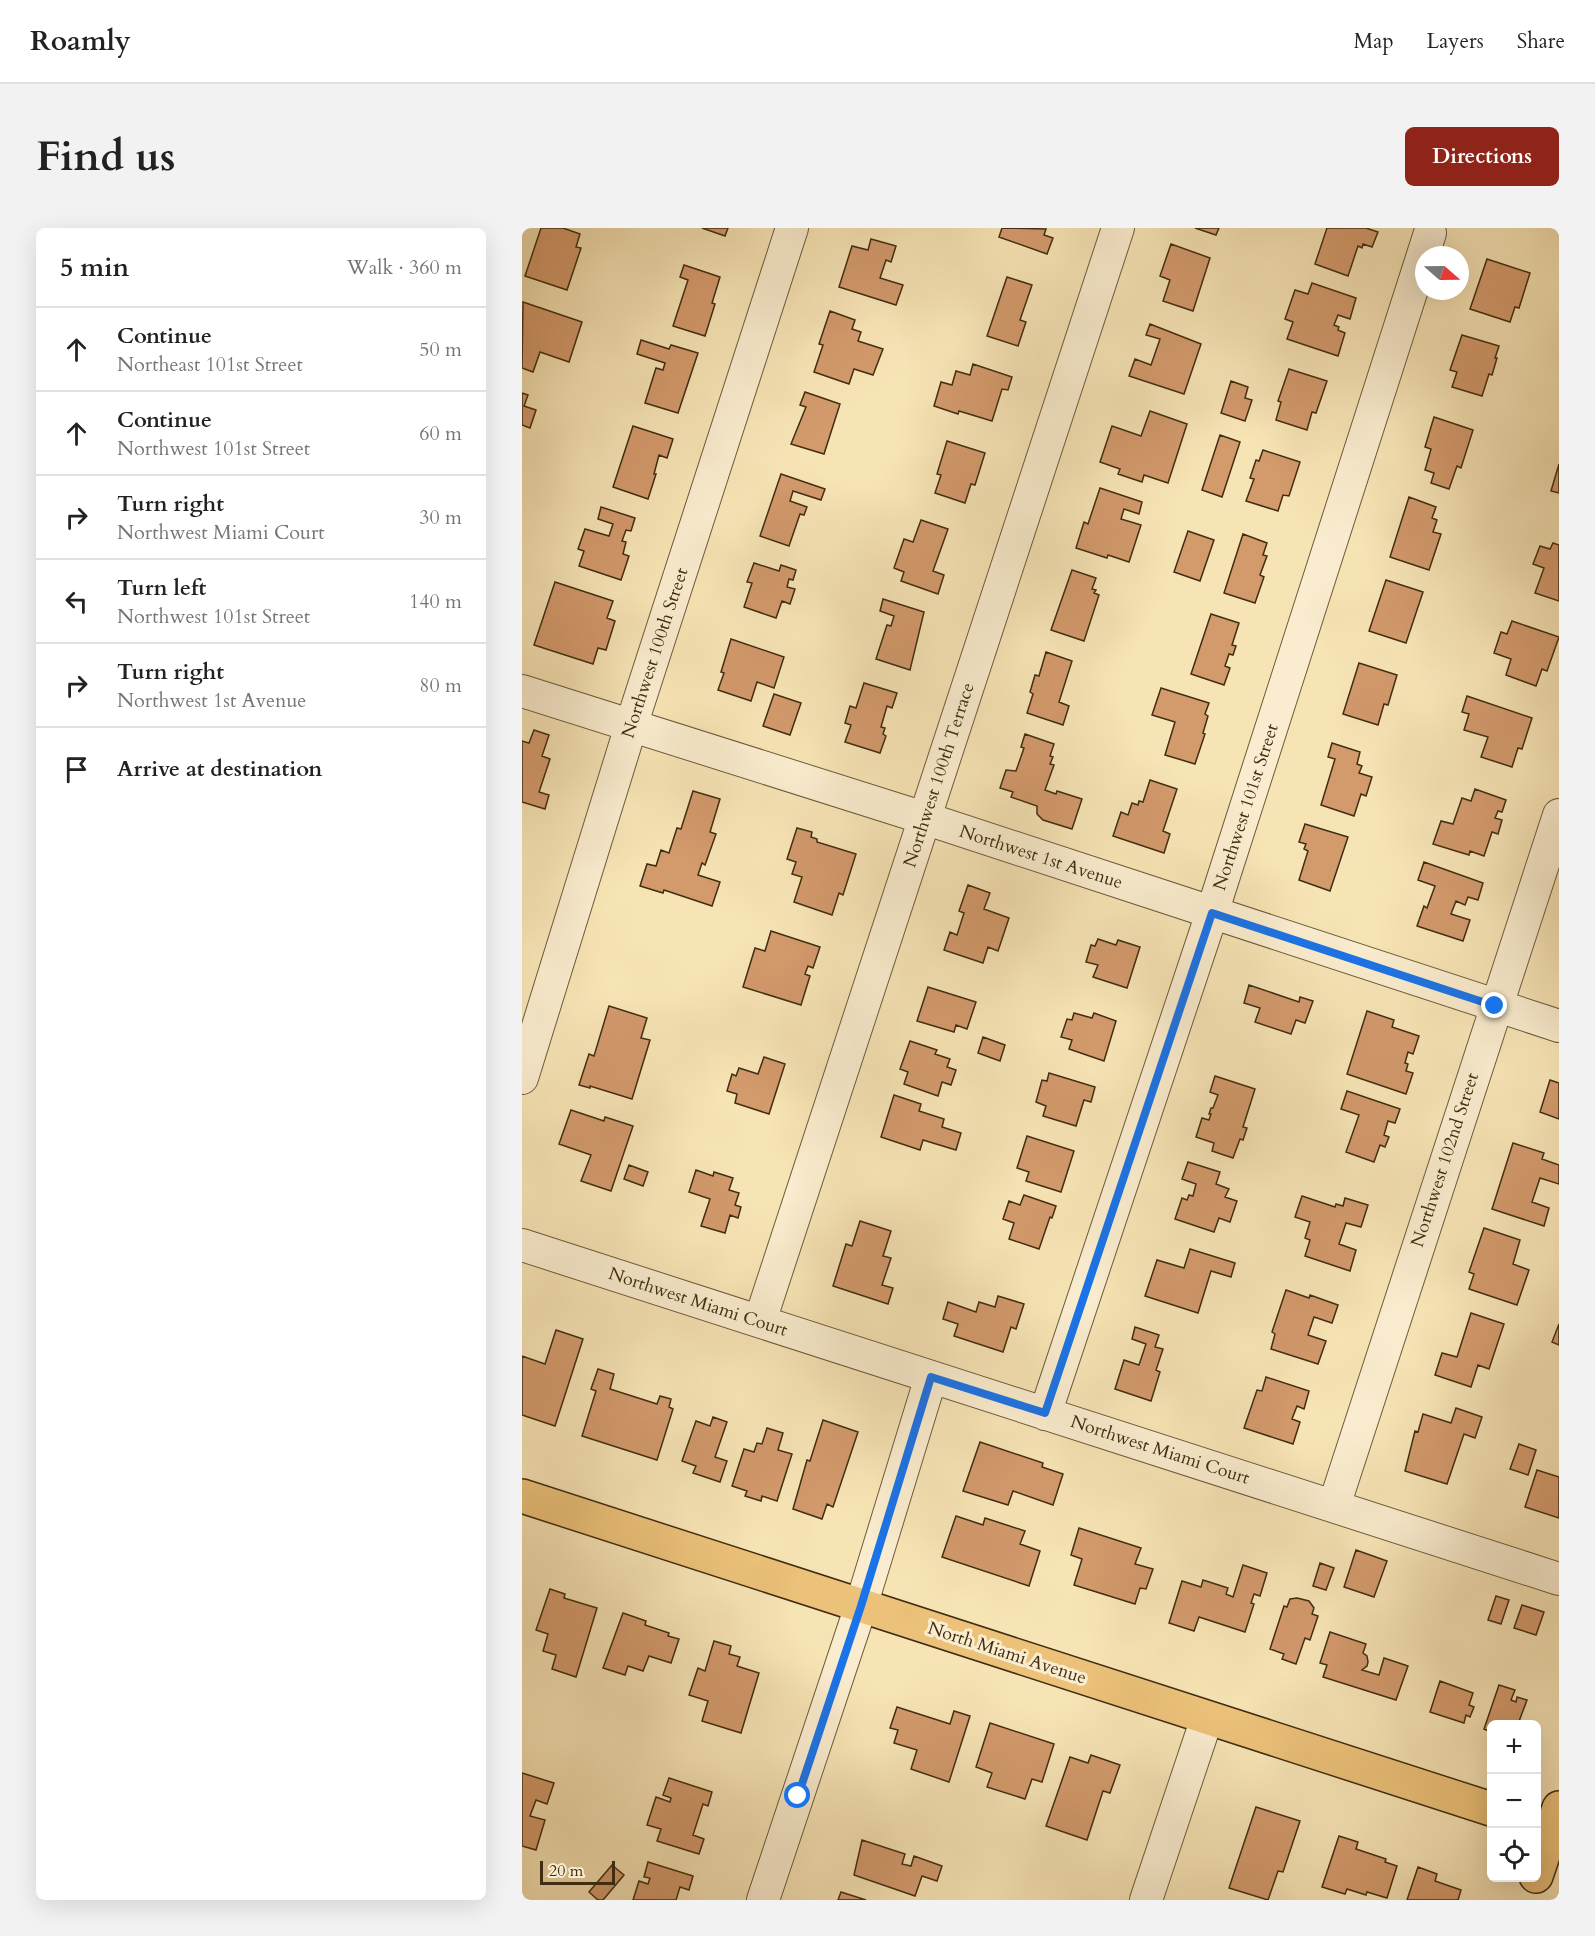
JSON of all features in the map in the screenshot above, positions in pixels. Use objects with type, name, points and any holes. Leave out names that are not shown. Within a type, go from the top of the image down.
[{"type":"main road","name":"North Miami Avenue","points":[[522,1496],[1487,1808]]},
{"type":"main road","points":[[1541,1860],[1552,1822]]},
{"type":"main road","points":[[1529,1900],[1534,1882]]},
{"type":"street","name":"Northwest 100th Street","points":[[522,1078],[631,726],[792,228]]},
{"type":"street","name":"Northwest 100th Terrace","points":[[760,1322],[1118,228]]},
{"type":"street","name":"Northwest 101st Street","points":[[1045,1413],[1212,913],[1430,233]]},
{"type":"street","name":"Northwest 1st Avenue","points":[[522,691],[924,818],[1559,1026]]},
{"type":"street","name":"Northwest 102nd Street","points":[[1334,1506],[1559,815]]},
{"type":"street","name":"Northwest Miami Court","points":[[522,1245],[1559,1579]]},
{"type":"street","points":[[763,1900],[861,1606],[931,1377]]},
{"type":"street","points":[[1146,1900],[1207,1718]]},
{"type":"building","points":[[541,228],[563,228],[580,234],[576,247],[581,248],[567,290],[525,276]]},
{"type":"building","points":[[702,228],[728,228],[725,236]]},
{"type":"building","points":[[1002,228],[1046,229],[1044,235],[1053,238],[1047,254],[999,237]]},
{"type":"building","points":[[1195,228],[1219,228],[1216,235]]},
{"type":"building","points":[[1327,228],[1366,228],[1378,232],[1372,247],[1363,244],[1362,248],[1358,246],[1348,276],[1315,264]]},
{"type":"building","points":[[871,239],[896,246],[891,262],[886,260],[880,278],[903,285],[896,305],[839,287],[852,246],[868,250]]},
{"type":"building","points":[[1171,244],[1210,258],[1193,311],[1163,301],[1170,280],[1160,276]]},
{"type":"building","points":[[1487,259],[1530,273],[1519,308],[1515,307],[1510,322],[1470,309]]},
{"type":"building","points":[[684,265],[720,277],[712,303],[715,304],[705,336],[673,326],[688,280],[680,277]]},
{"type":"building","points":[[1007,277],[1032,285],[1020,320],[1026,322],[1018,346],[987,336]]},
{"type":"building","points":[[1312,283],[1356,298],[1350,319],[1338,315],[1334,325],[1345,333],[1338,356],[1287,339],[1293,322],[1285,319],[1295,290],[1308,294]]},
{"type":"building","points":[[523,302],[582,322],[569,362],[540,352],[533,372],[522,368]]},
{"type":"building","points":[[830,311],[855,320],[852,329],[861,332],[858,341],[883,349],[873,375],[854,369],[849,384],[814,372],[823,345],[819,344]]},
{"type":"building","points":[[1150,324],[1201,344],[1184,394],[1129,376],[1135,359],[1151,365],[1160,339],[1146,335]]},
{"type":"building","points":[[1462,335],[1499,346],[1492,375],[1489,374],[1482,396],[1452,387],[1457,372],[1450,370]]},
{"type":"building","points":[[641,340],[669,349],[671,345],[698,353],[678,413],[645,403],[656,368],[663,370],[665,363],[637,354]]},
{"type":"building","points":[[973,364],[1012,377],[1008,390],[1002,389],[992,421],[934,406],[941,382],[952,385],[956,371],[970,375]]},
{"type":"building","points":[[1289,369],[1327,381],[1316,413],[1312,412],[1307,430],[1276,420],[1281,402],[1278,401]]},
{"type":"building","points":[[1231,381],[1248,387],[1245,398],[1252,400],[1245,421],[1221,413]]},
{"type":"building","points":[[805,392],[840,404],[824,454],[791,444],[806,407],[800,405]]},
{"type":"building","points":[[522,393],[528,395],[524,406],[536,410],[530,428],[522,425]]},
{"type":"building","points":[[1150,411],[1187,424],[1168,483],[1144,475],[1142,482],[1118,474],[1120,469],[1100,462],[1112,426],[1141,436]]},
{"type":"building","points":[[1434,417],[1473,430],[1461,468],[1457,466],[1449,489],[1431,483],[1434,473],[1425,470],[1431,449],[1425,447]]},
{"type":"building","points":[[633,426],[673,439],[667,458],[659,455],[648,499],[613,487]]},
{"type":"building","points":[[1220,435],[1240,442],[1222,497],[1202,490]]},
{"type":"building","points":[[947,441],[985,453],[975,485],[971,484],[965,503],[935,493],[941,475],[937,474]]},
{"type":"building","points":[[1263,450],[1300,462],[1289,496],[1283,495],[1278,511],[1246,501],[1254,479],[1250,478],[1256,460],[1259,461]]},
{"type":"building","points":[[1559,464],[1559,493],[1551,491]]},
{"type":"building","points":[[781,474],[825,489],[821,500],[793,491],[790,501],[807,507],[804,515],[800,514],[789,546],[760,536]]},
{"type":"building","points":[[1100,488],[1142,502],[1139,514],[1124,509],[1121,519],[1141,525],[1129,562],[1076,548],[1084,522],[1088,524]]},
{"type":"building","points":[[1409,497],[1436,507],[1432,518],[1437,520],[1433,532],[1441,534],[1429,570],[1390,557]]},
{"type":"building","points":[[601,507],[635,518],[631,531],[626,530],[622,541],[626,542],[623,554],[629,556],[621,580],[579,566],[584,551],[578,549],[585,529],[609,536],[613,524],[598,519]]},
{"type":"building","points":[[921,520],[948,529],[933,571],[944,575],[938,594],[901,581],[904,572],[894,568],[904,539],[913,542]]},
{"type":"building","points":[[1188,531],[1214,540],[1200,581],[1174,572]]},
{"type":"building","points":[[1243,534],[1267,543],[1263,555],[1267,556],[1260,575],[1264,577],[1255,603],[1224,593]]},
{"type":"building","points":[[1553,543],[1559,545],[1559,601],[1535,593],[1544,568],[1533,564],[1540,546],[1550,549]]},
{"type":"building","points":[[754,563],[779,571],[781,565],[796,570],[793,580],[789,579],[787,587],[795,589],[790,604],[782,601],[776,618],[744,607],[752,583],[747,582]]},
{"type":"building","points":[[1072,570],[1096,578],[1092,589],[1096,590],[1094,593],[1099,595],[1084,641],[1051,630]]},
{"type":"building","points":[[1386,580],[1423,592],[1406,643],[1369,631]]},
{"type":"building","points":[[555,582],[613,601],[607,618],[615,621],[606,650],[598,648],[593,664],[534,645]]},
{"type":"building","points":[[883,599],[924,612],[910,670],[876,659],[887,625],[891,626],[894,616],[880,611]]},
{"type":"building","points":[[1211,614],[1239,623],[1232,645],[1236,646],[1233,655],[1229,654],[1225,666],[1230,668],[1224,685],[1191,674]]},
{"type":"building","points":[[1512,621],[1559,637],[1547,671],[1542,669],[1536,686],[1506,675],[1511,659],[1494,653],[1501,632],[1507,634]]},
{"type":"building","points":[[731,639],[784,657],[774,688],[757,682],[751,701],[718,690]]},
{"type":"building","points":[[1046,652],[1072,661],[1059,702],[1069,706],[1063,725],[1027,713],[1033,694],[1030,692],[1035,675],[1039,676]]},
{"type":"building","points":[[1359,663],[1397,675],[1388,705],[1384,704],[1378,725],[1343,714]]},
{"type":"building","points":[[864,683],[897,693],[892,708],[887,706],[881,727],[885,728],[883,734],[886,736],[880,753],[845,742],[851,725],[845,723],[850,706],[856,708]]},
{"type":"building","points":[[1161,688],[1209,703],[1205,714],[1208,716],[1203,733],[1205,734],[1195,764],[1165,755],[1175,722],[1152,715]]},
{"type":"building","points":[[774,694],[801,703],[790,735],[763,726]]},
{"type":"building","points":[[1467,696],[1532,718],[1522,749],[1518,748],[1512,767],[1481,757],[1488,737],[1464,730],[1469,714],[1462,712]]},
{"type":"building","points":[[534,730],[549,735],[542,756],[550,759],[539,792],[549,795],[545,809],[522,802],[522,741],[529,743]]},
{"type":"building","points":[[1025,734],[1054,744],[1050,764],[1054,765],[1045,790],[1056,794],[1057,791],[1082,799],[1072,829],[1043,820],[1037,814],[1037,806],[1011,797],[1013,792],[1000,788],[1006,770],[1016,771],[1024,748],[1021,747]]},
{"type":"building","points":[[1332,743],[1360,752],[1357,764],[1362,766],[1359,773],[1372,777],[1366,796],[1361,794],[1354,816],[1321,805],[1335,759],[1328,757]]},
{"type":"building","points":[[1150,780],[1177,789],[1163,831],[1170,834],[1164,853],[1113,836],[1121,812],[1128,815],[1132,803],[1138,805],[1139,801],[1143,802]]},
{"type":"building","points":[[1475,789],[1506,800],[1502,812],[1498,811],[1495,818],[1502,820],[1498,834],[1492,832],[1484,856],[1470,851],[1469,855],[1433,844],[1441,821],[1453,824],[1462,798],[1471,801]]},
{"type":"building","points":[[693,791],[720,799],[710,832],[716,834],[705,865],[702,863],[698,875],[720,882],[712,906],[664,890],[663,893],[640,886],[647,864],[656,866],[661,850],[669,853],[677,828],[681,829]]},
{"type":"building","points":[[1305,824],[1348,837],[1330,891],[1299,880],[1308,851],[1304,849],[1306,844],[1299,842]]},
{"type":"building","points":[[797,828],[812,832],[811,837],[817,839],[817,842],[856,854],[843,895],[839,893],[832,915],[794,902],[802,877],[792,874],[796,862],[787,859]]},
{"type":"building","points":[[1424,862],[1483,883],[1478,900],[1468,897],[1465,905],[1456,901],[1451,914],[1470,920],[1463,941],[1417,926],[1424,906],[1427,908],[1435,886],[1418,880]]},
{"type":"building","points":[[968,885],[990,893],[984,909],[1009,918],[998,951],[988,947],[983,963],[944,950],[950,932],[957,935],[964,913],[959,911]]},
{"type":"building","points":[[771,931],[820,947],[813,968],[808,966],[805,974],[810,976],[801,1005],[743,987],[755,948],[765,951]]},
{"type":"building","points":[[1098,939],[1116,945],[1118,940],[1140,947],[1127,988],[1093,977],[1098,965],[1086,962],[1091,945],[1095,946]]},
{"type":"building","points":[[1249,985],[1299,1002],[1300,997],[1313,1001],[1305,1023],[1296,1020],[1291,1034],[1255,1022],[1260,1008],[1244,1003]]},
{"type":"building","points":[[928,987],[976,1002],[967,1029],[956,1025],[954,1032],[917,1021]]},
{"type":"building","points":[[609,1006],[647,1018],[641,1038],[650,1040],[632,1099],[590,1086],[590,1088],[579,1085],[589,1054],[594,1056]]},
{"type":"building","points":[[1367,1011],[1394,1020],[1392,1027],[1419,1036],[1413,1054],[1408,1052],[1405,1063],[1408,1064],[1406,1071],[1413,1073],[1406,1094],[1347,1074]]},
{"type":"building","points":[[1074,1013],[1092,1018],[1094,1013],[1116,1021],[1104,1061],[1069,1049],[1072,1040],[1061,1037],[1067,1019],[1072,1020]]},
{"type":"building","points":[[983,1037],[1005,1045],[1000,1061],[978,1053]]},
{"type":"building","points":[[910,1041],[937,1050],[935,1054],[950,1059],[947,1067],[956,1070],[951,1085],[942,1082],[938,1096],[904,1084],[908,1072],[900,1069]]},
{"type":"building","points":[[764,1057],[785,1064],[769,1114],[735,1103],[737,1094],[727,1091],[732,1074],[736,1076],[739,1068],[758,1074]]},
{"type":"building","points":[[1049,1073],[1095,1087],[1091,1102],[1084,1100],[1076,1126],[1043,1116],[1046,1106],[1036,1102],[1042,1080],[1047,1081]]},
{"type":"building","points":[[1215,1076],[1255,1089],[1243,1127],[1247,1128],[1233,1158],[1212,1151],[1214,1143],[1196,1137],[1202,1118],[1209,1120],[1211,1108],[1218,1095],[1210,1092]]},
{"type":"building","points":[[1550,1080],[1559,1083],[1559,1119],[1540,1112]]},
{"type":"building","points":[[1347,1091],[1400,1109],[1395,1123],[1388,1121],[1384,1135],[1389,1137],[1385,1147],[1380,1145],[1374,1162],[1346,1152],[1359,1115],[1341,1109]]},
{"type":"building","points":[[894,1095],[921,1104],[919,1111],[944,1119],[942,1127],[961,1133],[956,1150],[923,1140],[920,1150],[881,1137]]},
{"type":"building","points":[[571,1110],[604,1121],[605,1117],[633,1126],[611,1191],[581,1181],[591,1155],[559,1144]]},
{"type":"building","points":[[1027,1136],[1074,1151],[1061,1192],[1026,1181],[1029,1172],[1017,1168]]},
{"type":"building","points":[[1513,1143],[1544,1153],[1542,1159],[1559,1165],[1559,1184],[1540,1178],[1532,1202],[1549,1208],[1544,1226],[1492,1209]]},
{"type":"building","points":[[1188,1162],[1220,1172],[1216,1184],[1229,1189],[1225,1197],[1237,1201],[1230,1222],[1219,1218],[1214,1232],[1175,1219],[1182,1198],[1187,1200],[1189,1195],[1193,1196],[1196,1184],[1182,1179]]},
{"type":"building","points":[[629,1165],[648,1172],[643,1186],[624,1179]]},
{"type":"building","points":[[696,1170],[713,1176],[714,1172],[733,1178],[729,1190],[739,1193],[735,1205],[741,1207],[738,1218],[730,1215],[725,1233],[701,1226],[710,1199],[689,1192]]},
{"type":"building","points":[[1024,1195],[1056,1206],[1039,1249],[1009,1239],[1014,1223],[1003,1219],[1009,1201],[1020,1205]]},
{"type":"building","points":[[1302,1196],[1335,1207],[1336,1204],[1343,1206],[1345,1198],[1368,1205],[1361,1227],[1346,1223],[1339,1244],[1356,1250],[1350,1271],[1305,1256],[1310,1240],[1305,1238],[1310,1222],[1295,1217]]},
{"type":"building","points":[[860,1221],[891,1231],[883,1256],[891,1258],[882,1285],[893,1288],[888,1304],[833,1286],[846,1244],[852,1246]]},
{"type":"building","points":[[1484,1228],[1520,1240],[1513,1264],[1529,1270],[1517,1305],[1469,1289],[1474,1274],[1469,1272]]},
{"type":"building","points":[[1190,1249],[1235,1263],[1231,1277],[1211,1271],[1198,1313],[1145,1296],[1157,1260],[1184,1268]]},
{"type":"building","points":[[1286,1290],[1309,1298],[1310,1295],[1338,1305],[1332,1323],[1314,1317],[1308,1335],[1326,1341],[1318,1364],[1271,1349],[1275,1334],[1272,1332]]},
{"type":"building","points":[[998,1296],[1024,1304],[1016,1329],[1011,1327],[1003,1352],[954,1336],[958,1324],[943,1319],[948,1302],[976,1312],[979,1302],[995,1307]]},
{"type":"building","points":[[1471,1313],[1504,1324],[1489,1369],[1478,1365],[1471,1387],[1435,1375],[1442,1353],[1457,1357]]},
{"type":"building","points":[[1559,1324],[1559,1345],[1552,1342]]},
{"type":"building","points":[[1135,1327],[1159,1335],[1155,1347],[1163,1349],[1156,1370],[1160,1372],[1151,1401],[1115,1389],[1124,1360],[1139,1365],[1146,1344],[1132,1339]]},
{"type":"building","points":[[556,1330],[583,1339],[555,1426],[522,1415],[522,1356],[545,1364]]},
{"type":"building","points":[[598,1369],[614,1374],[610,1389],[657,1404],[660,1396],[671,1399],[669,1407],[673,1409],[657,1460],[582,1436],[596,1391],[591,1389]]},
{"type":"building","points":[[1266,1377],[1309,1391],[1304,1409],[1297,1406],[1292,1419],[1300,1422],[1293,1444],[1244,1428],[1257,1390],[1262,1391]]},
{"type":"building","points":[[1456,1408],[1482,1417],[1475,1438],[1464,1434],[1447,1484],[1405,1471],[1415,1431],[1418,1432],[1423,1414],[1451,1423]]},
{"type":"building","points":[[713,1417],[727,1422],[715,1457],[727,1461],[720,1482],[693,1473],[696,1466],[682,1461],[696,1421],[710,1426]]},
{"type":"building","points":[[823,1420],[858,1432],[833,1507],[827,1504],[822,1519],[793,1509],[807,1460],[810,1461]]},
{"type":"building","points":[[767,1428],[783,1433],[778,1450],[792,1454],[777,1501],[762,1496],[761,1501],[745,1496],[747,1491],[732,1486],[744,1449],[754,1452],[757,1443],[762,1444]]},
{"type":"building","points":[[980,1442],[1043,1463],[1042,1467],[1063,1474],[1053,1505],[1013,1491],[1008,1505],[963,1491]]},
{"type":"building","points":[[1519,1444],[1536,1450],[1528,1475],[1510,1469]]},
{"type":"building","points":[[1537,1470],[1559,1477],[1559,1518],[1525,1507]]},
{"type":"building","points":[[956,1516],[983,1525],[985,1518],[1025,1531],[1020,1544],[1040,1551],[1029,1586],[942,1557]]},
{"type":"building","points":[[1079,1528],[1141,1548],[1135,1564],[1153,1569],[1146,1589],[1140,1588],[1135,1604],[1074,1585],[1082,1559],[1071,1555]]},
{"type":"building","points":[[1356,1550],[1387,1561],[1374,1597],[1344,1587]]},
{"type":"building","points":[[1320,1563],[1334,1568],[1326,1590],[1313,1586]]},
{"type":"building","points":[[1243,1565],[1267,1573],[1260,1596],[1254,1594],[1251,1603],[1254,1604],[1245,1632],[1199,1617],[1194,1631],[1169,1623],[1182,1581],[1201,1587],[1203,1580],[1228,1588],[1226,1594],[1233,1597]]},
{"type":"building","points":[[550,1589],[565,1594],[564,1598],[597,1608],[576,1677],[552,1669],[556,1655],[543,1651],[548,1634],[536,1630]]},
{"type":"building","points":[[1496,1596],[1509,1600],[1501,1624],[1488,1620]]},
{"type":"building","points":[[1290,1599],[1309,1601],[1314,1608],[1312,1614],[1318,1616],[1310,1640],[1305,1638],[1296,1664],[1282,1659],[1284,1654],[1270,1649],[1284,1606],[1287,1607]]},
{"type":"building","points":[[1522,1605],[1544,1612],[1536,1635],[1514,1628]]},
{"type":"building","points":[[623,1613],[646,1621],[645,1625],[679,1639],[671,1663],[649,1656],[643,1671],[628,1666],[625,1675],[603,1668]]},
{"type":"building","points":[[1330,1632],[1366,1644],[1363,1653],[1367,1656],[1368,1662],[1362,1670],[1379,1675],[1384,1658],[1408,1666],[1396,1700],[1323,1677],[1327,1665],[1320,1663]]},
{"type":"building","points":[[714,1641],[731,1646],[729,1654],[740,1657],[737,1666],[759,1673],[741,1733],[702,1721],[708,1701],[689,1695],[698,1668],[705,1671]]},
{"type":"building","points":[[1440,1681],[1473,1693],[1469,1705],[1474,1707],[1470,1717],[1466,1715],[1464,1723],[1430,1712]]},
{"type":"building","points":[[1499,1685],[1515,1690],[1511,1700],[1516,1702],[1517,1697],[1527,1700],[1520,1720],[1487,1720]]},
{"type":"building","points":[[897,1707],[950,1724],[954,1711],[970,1716],[949,1782],[911,1769],[917,1750],[894,1743],[898,1730],[890,1728]]},
{"type":"building","points":[[990,1723],[1054,1744],[1042,1782],[1032,1779],[1025,1799],[987,1787],[992,1773],[976,1767]]},
{"type":"building","points":[[1091,1755],[1120,1765],[1110,1793],[1103,1791],[1087,1840],[1046,1826],[1070,1757],[1088,1763]]},
{"type":"building","points":[[522,1773],[554,1783],[547,1804],[536,1800],[530,1816],[545,1820],[536,1850],[522,1846]]},
{"type":"building","points":[[669,1778],[712,1792],[708,1806],[703,1804],[693,1835],[704,1839],[699,1854],[657,1841],[661,1829],[647,1825],[656,1797],[670,1802],[671,1798],[663,1795]]},
{"type":"building","points":[[1256,1807],[1300,1821],[1283,1872],[1278,1871],[1268,1900],[1229,1888]]},
{"type":"building","points":[[1339,1836],[1358,1842],[1356,1849],[1386,1859],[1385,1862],[1397,1866],[1387,1898],[1347,1889],[1345,1894],[1322,1887]]},
{"type":"building","points":[[862,1840],[905,1854],[902,1864],[911,1866],[914,1856],[942,1866],[937,1881],[922,1876],[915,1896],[854,1875]]},
{"type":"building","points":[[648,1862],[693,1876],[689,1890],[680,1887],[676,1900],[633,1900],[639,1881],[648,1884],[650,1878],[644,1877]]},
{"type":"building","points":[[612,1865],[624,1875],[603,1900],[598,1900],[589,1892]]},
{"type":"building","points":[[1418,1867],[1437,1874],[1435,1881],[1461,1890],[1458,1900],[1407,1900]]},
{"type":"building","points":[[841,1892],[866,1900],[838,1900]]},
{"type":"route","points":[[798,1796],[861,1606],[931,1377],[1045,1413],[1212,913],[1495,1006]]}]
